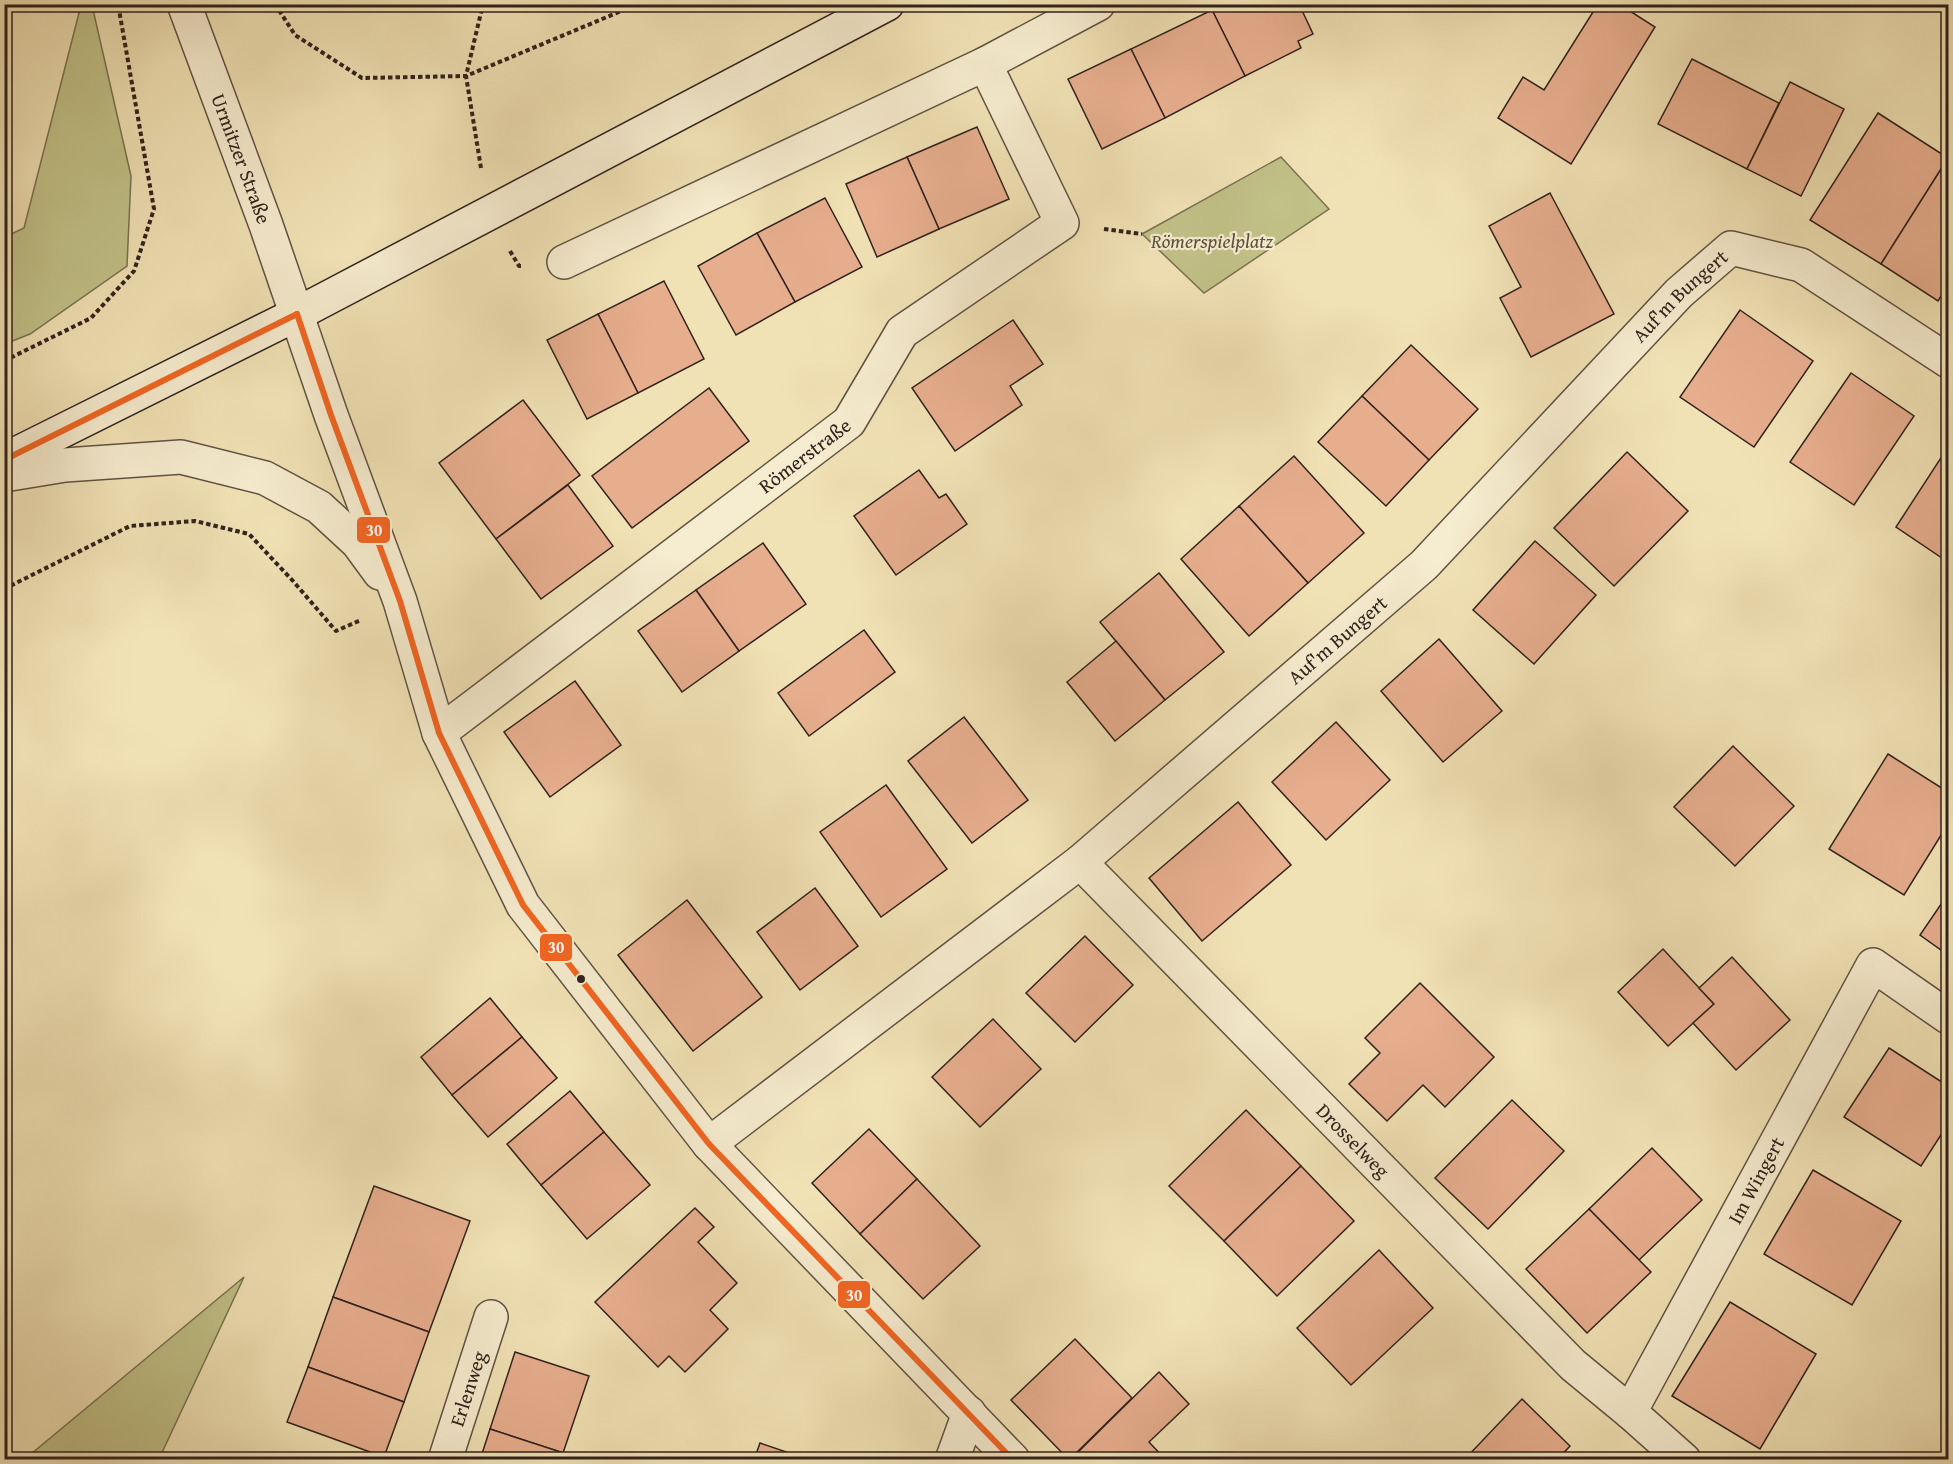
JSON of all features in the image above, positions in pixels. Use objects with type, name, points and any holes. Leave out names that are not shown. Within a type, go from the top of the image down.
[{"type":"street","name":"Urmitzer Straße","points":[[184,4],[297,314],[331,416],[400,601],[439,733],[523,905],[709,1144],[1013,1460]]},
{"type":"street","points":[[4,460],[297,314],[887,4]]},
{"type":"street","points":[[564,262],[985,64],[1098,4]]},
{"type":"street","name":"Römerstraße","points":[[439,733],[849,422],[902,332],[1062,223],[985,64]]},
{"type":"street","name":"Auf'm Bungert","points":[[709,1144],[1080,862],[1424,565],[1679,293],[1731,248],[1801,265],[1948,361]]},
{"type":"street","points":[[4,475],[65,465],[181,457],[265,478],[319,507],[357,543],[400,601]]},
{"type":"street","name":"Drosselweg","points":[[1080,862],[1574,1365],[1630,1413]]},
{"type":"street","name":"Im Wingert","points":[[1630,1413],[1873,965],[1948,1017]]},
{"type":"street","name":"Erlenweg","points":[[446,1460],[491,1317]]},
{"type":"street","points":[[952,1460],[969,1413]]},
{"type":"street","points":[[1630,1413],[1684,1460]]},
{"type":"path","points":[[4,361],[91,318],[134,271],[154,209],[118,4]]},
{"type":"path","points":[[275,4],[295,35],[362,78],[466,76],[638,4]]},
{"type":"path","points":[[466,76],[483,4]]},
{"type":"path","points":[[4,589],[130,526],[195,521],[249,534],[294,581],[336,631],[400,601]]},
{"type":"green space","points":[[81,5],[92,5],[131,176],[127,266],[30,334],[5,344],[5,237],[24,228]]},
{"type":"green space","name":"Römerspielplatz","points":[[1281,157],[1329,209],[1204,293],[1142,234]]},
{"type":"green space","points":[[244,1277],[159,1459],[25,1459]]},
{"type":"building","points":[[1224,4],[1299,4],[1313,34],[1298,41],[1301,48],[1245,76],[1212,10]]},
{"type":"building","points":[[1598,4],[1619,4],[1655,27],[1571,164],[1498,118],[1523,77],[1544,90]]},
{"type":"building","points":[[1212,10],[1245,76],[1165,118],[1131,49]]},
{"type":"building","points":[[1131,49],[1165,118],[1102,149],[1068,79]]},
{"type":"building","points":[[1692,59],[1779,103],[1747,169],[1658,124]]},
{"type":"building","points":[[1790,82],[1844,109],[1801,196],[1747,169]]},
{"type":"building","points":[[1878,113],[1948,158],[1881,264],[1810,220]]},
{"type":"building","points":[[977,127],[1009,199],[939,229],[907,157]]},
{"type":"building","points":[[907,157],[939,229],[877,257],[846,184]]},
{"type":"building","points":[[1948,158],[1948,285],[1938,301],[1881,264]]},
{"type":"building","points":[[1550,193],[1614,314],[1531,357],[1500,298],[1521,287],[1489,226]]},
{"type":"building","points":[[825,198],[862,267],[795,302],[757,233]]},
{"type":"building","points":[[757,233],[795,302],[736,335],[698,266]]},
{"type":"building","points":[[664,281],[704,359],[638,393],[598,314]]},
{"type":"building","points":[[1740,310],[1813,361],[1754,447],[1680,397]]},
{"type":"building","points":[[598,314],[638,393],[587,419],[547,340]]},
{"type":"building","points":[[1013,320],[1043,364],[1010,386],[1022,405],[955,451],[912,388]]},
{"type":"building","points":[[1411,345],[1478,409],[1429,460],[1362,396]]},
{"type":"building","points":[[1851,373],[1914,416],[1854,505],[1790,462]]},
{"type":"building","points":[[709,388],[749,441],[632,528],[592,476]]},
{"type":"building","points":[[1362,396],[1429,460],[1386,506],[1318,442]]},
{"type":"building","points":[[523,400],[580,475],[496,539],[439,463]]},
{"type":"building","points":[[1948,447],[1948,562],[1896,527]]},
{"type":"building","points":[[1627,452],[1688,511],[1614,586],[1554,528]]},
{"type":"building","points":[[1294,456],[1364,533],[1308,583],[1239,506]]},
{"type":"building","points":[[919,470],[939,498],[946,494],[967,524],[896,575],[854,516]]},
{"type":"building","points":[[568,485],[613,546],[541,599],[496,539]]},
{"type":"building","points":[[1239,506],[1308,583],[1249,636],[1181,559]]},
{"type":"building","points":[[1535,541],[1596,595],[1534,664],[1473,610]]},
{"type":"building","points":[[763,543],[806,604],[739,651],[696,590]]},
{"type":"building","points":[[1159,573],[1224,652],[1165,700],[1100,622]]},
{"type":"building","points":[[696,590],[739,651],[682,692],[638,631]]},
{"type":"building","points":[[864,630],[895,672],[809,736],[778,693]]},
{"type":"building","points":[[1439,639],[1502,711],[1443,762],[1381,691]]},
{"type":"building","points":[[1116,641],[1165,700],[1115,741],[1067,682]]},
{"type":"building","points":[[575,681],[621,745],[550,797],[504,732]]},
{"type":"building","points":[[964,717],[1028,800],[972,843],[908,761]]},
{"type":"building","points":[[1336,722],[1390,780],[1326,840],[1272,782]]},
{"type":"building","points":[[1733,746],[1794,806],[1735,866],[1674,807]]},
{"type":"building","points":[[1888,754],[1948,792],[1948,824],[1904,895],[1829,849]]},
{"type":"building","points":[[886,785],[947,869],[881,917],[820,832]]},
{"type":"building","points":[[1238,802],[1291,865],[1202,941],[1149,878]]},
{"type":"building","points":[[815,888],[858,946],[800,990],[757,932]]},
{"type":"building","points":[[1948,894],[1948,955],[1920,935]]},
{"type":"building","points":[[687,900],[762,997],[693,1051],[618,955]]},
{"type":"building","points":[[1085,936],[1133,985],[1075,1042],[1026,993]]},
{"type":"building","points":[[1663,949],[1714,1004],[1668,1046],[1618,992]]},
{"type":"building","points":[[1732,957],[1790,1020],[1736,1070],[1693,1023],[1714,1004],[1699,988]]},
{"type":"building","points":[[1420,983],[1494,1057],[1445,1107],[1423,1085],[1387,1121],[1349,1084],[1380,1053],[1365,1038]]},
{"type":"building","points":[[490,998],[522,1037],[452,1095],[421,1057]]},
{"type":"building","points":[[993,1019],[1041,1069],[980,1127],[932,1077]]},
{"type":"building","points":[[522,1037],[557,1078],[488,1137],[452,1095]]},
{"type":"building","points":[[1889,1048],[1948,1086],[1948,1124],[1921,1166],[1844,1117]]},
{"type":"building","points":[[570,1091],[604,1132],[541,1185],[507,1144]]},
{"type":"building","points":[[1512,1100],[1564,1151],[1488,1229],[1435,1178]]},
{"type":"building","points":[[1246,1110],[1301,1166],[1224,1241],[1169,1186]]},
{"type":"building","points":[[869,1129],[917,1179],[860,1234],[812,1183]]},
{"type":"building","points":[[604,1132],[650,1185],[587,1239],[541,1185]]},
{"type":"building","points":[[1652,1148],[1702,1200],[1639,1260],[1589,1209]]},
{"type":"building","points":[[1301,1166],[1354,1221],[1277,1296],[1224,1241]]},
{"type":"building","points":[[1813,1170],[1901,1221],[1852,1305],[1764,1254]]},
{"type":"building","points":[[917,1179],[980,1246],[923,1299],[860,1234]]},
{"type":"building","points":[[374,1186],[470,1221],[429,1332],[333,1297]]},
{"type":"building","points":[[695,1208],[714,1227],[698,1242],[737,1283],[710,1310],[728,1329],[685,1372],[669,1356],[658,1367],[595,1302]]},
{"type":"building","points":[[1589,1209],[1651,1272],[1587,1333],[1526,1269]]},
{"type":"building","points":[[1379,1250],[1433,1308],[1351,1385],[1297,1328]]},
{"type":"building","points":[[333,1297],[429,1332],[404,1402],[308,1367]]},
{"type":"building","points":[[1730,1302],[1816,1354],[1760,1449],[1672,1396]]},
{"type":"building","points":[[1075,1339],[1132,1398],[1069,1460],[1011,1400]]},
{"type":"building","points":[[515,1352],[589,1376],[563,1453],[490,1429]]},
{"type":"building","points":[[308,1367],[404,1402],[384,1457],[287,1422]]},
{"type":"building","points":[[1159,1372],[1189,1404],[1149,1442],[1166,1460],[1070,1460]]},
{"type":"building","points":[[1522,1399],[1570,1446],[1557,1460],[1464,1460]]},
{"type":"building","points":[[490,1429],[576,1457],[575,1460],[480,1460]]},
{"type":"building","points":[[760,1443],[810,1460],[754,1460]]},
{"type":"transit line","name":"30","points":[[297,314],[331,415],[400,601],[439,733],[523,905],[709,1144],[1013,1460]]},
{"type":"transit line","name":"30","points":[[4,460],[297,314]]}]
